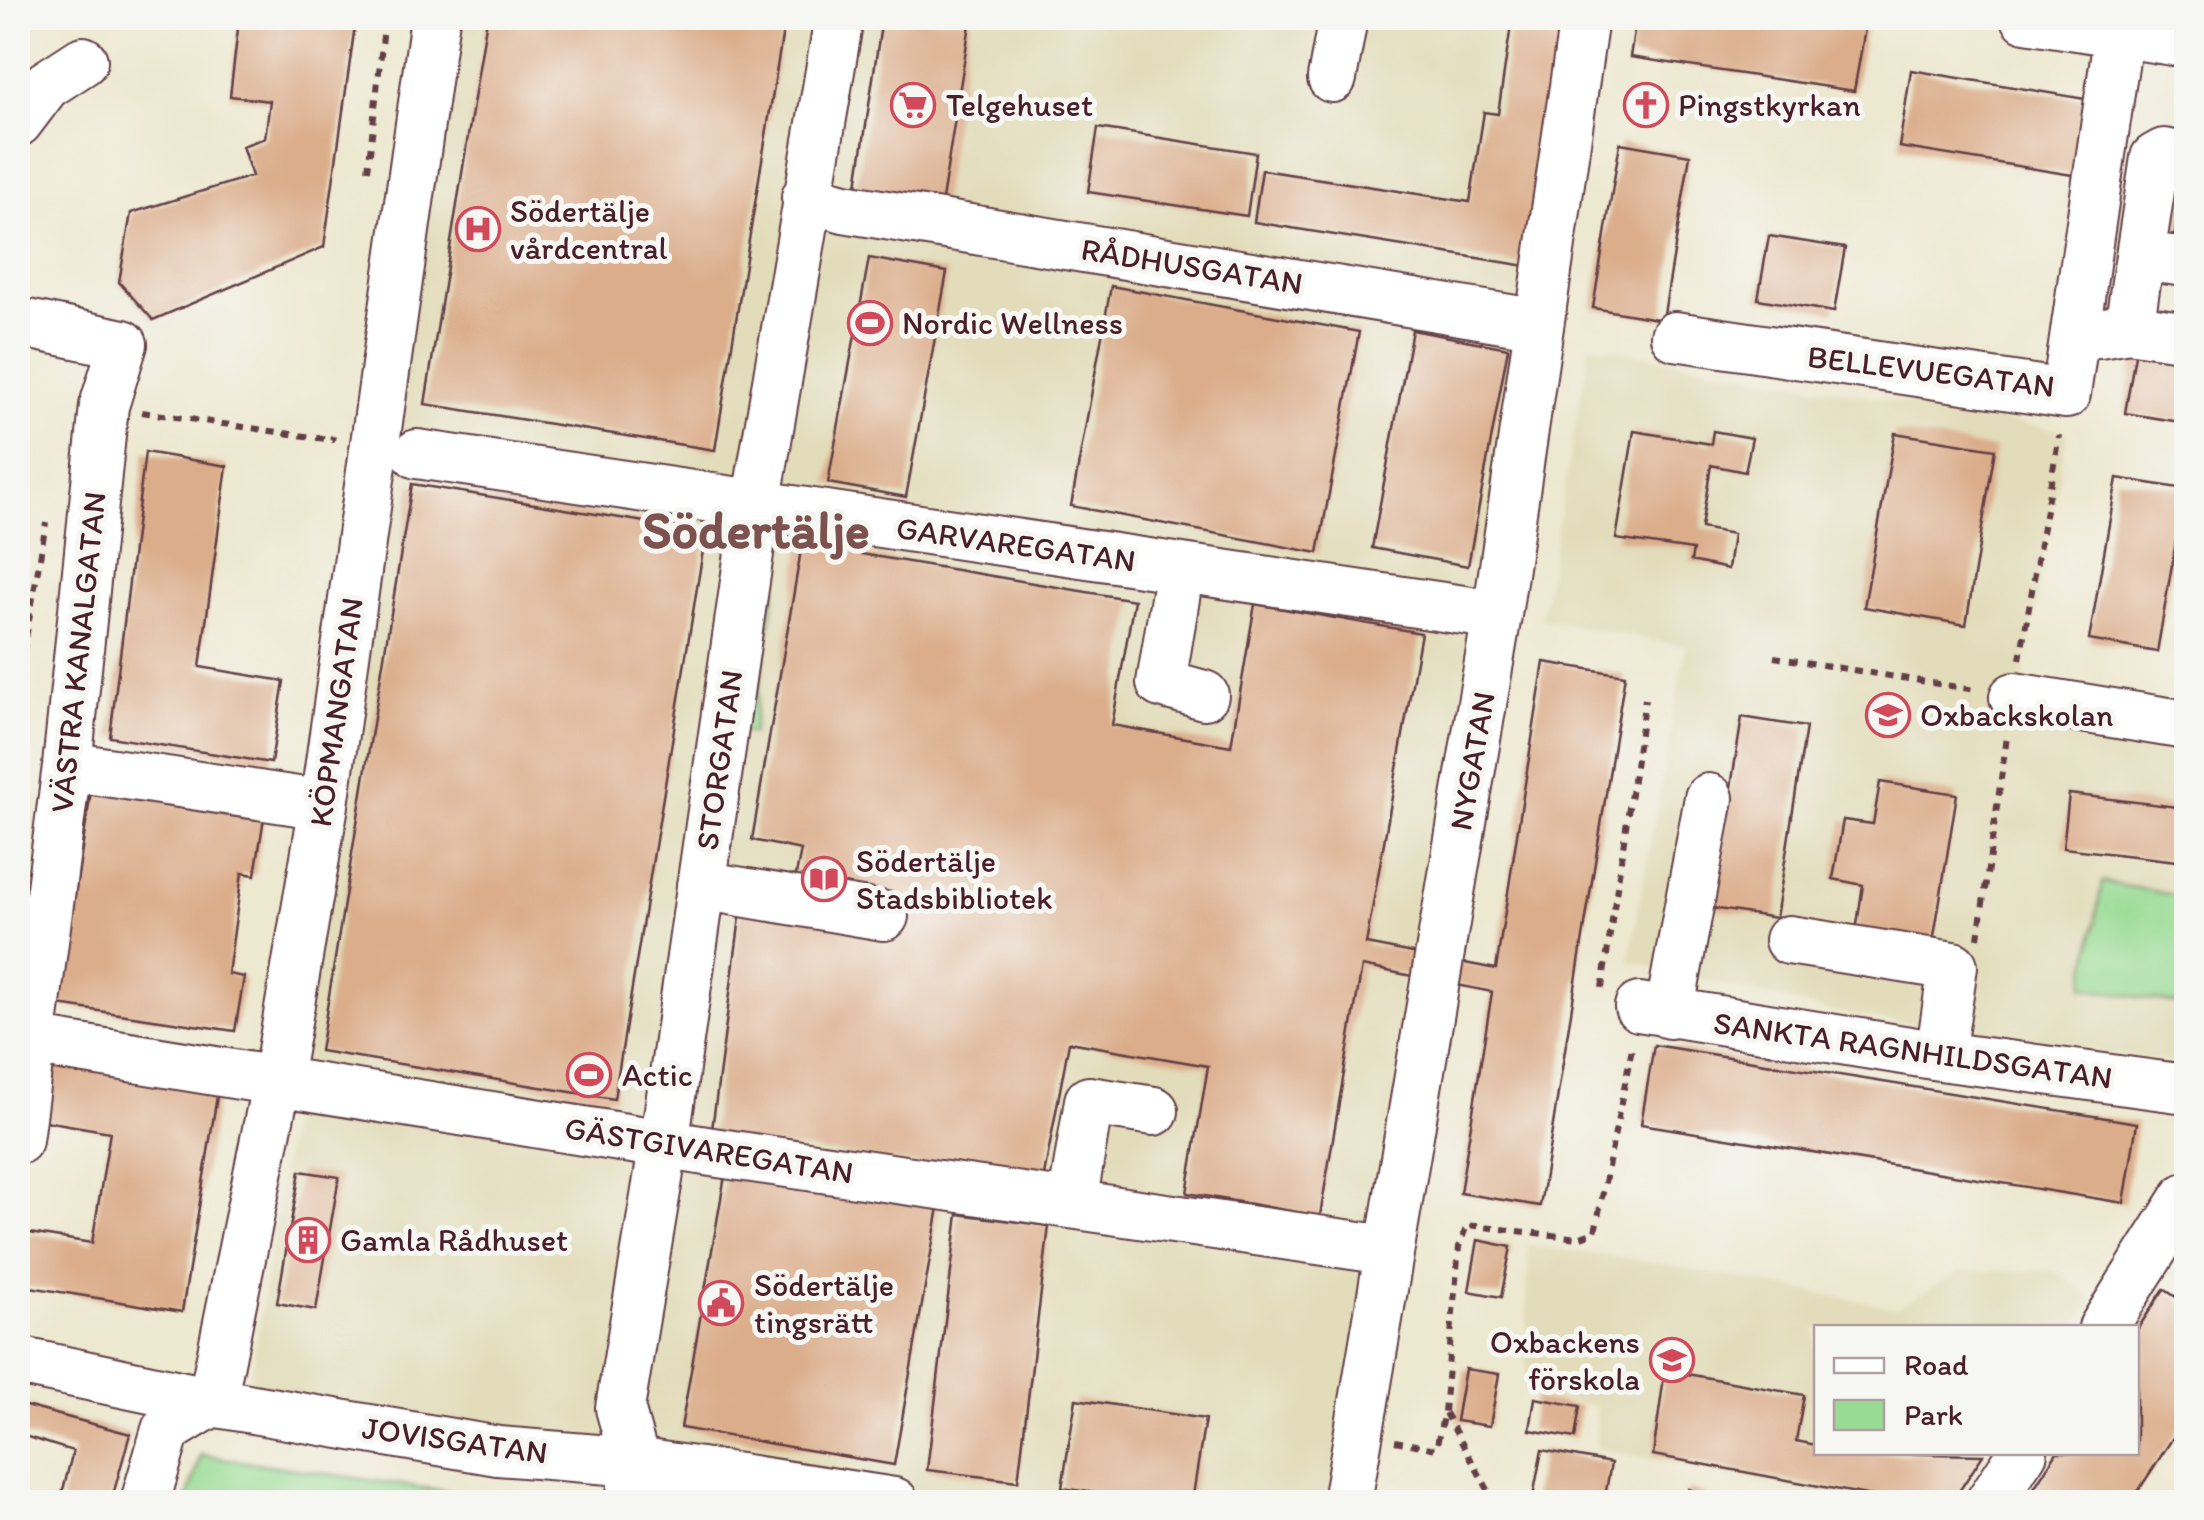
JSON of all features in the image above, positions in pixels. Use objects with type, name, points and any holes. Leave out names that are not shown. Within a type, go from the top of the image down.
[{"type":"street","name":"KÖPMANGATAN","points":[[212,1402],[277,1080],[324,804],[434,18]]},
{"type":"street","name":"STORGATAN","points":[[633,1482],[620,1408],[664,1144],[756,505],[825,202],[839,18]]},
{"type":"street","points":[[1332,78],[1343,18]]},
{"type":"street","name":"NYGATAN","points":[[1347,1502],[1497,615],[1584,18]]},
{"type":"street","points":[[2035,18],[2186,43]]},
{"type":"street","name":"BELLEVUEGATAN","points":[[1675,336],[2066,394],[2119,32]]},
{"type":"street","points":[[18,122],[46,85],[83,62]]},
{"type":"street","points":[[2128,328],[2156,158],[2164,153],[2186,157]]},
{"type":"street","name":"RÅDHUSGATAN","points":[[825,202],[1539,324]]},
{"type":"street","points":[[2140,256],[2186,262]]},
{"type":"street","name":"VÄSTRA KANALGATAN","points":[[18,322],[123,344],[104,406],[67,766],[18,1140]]},
{"type":"street","points":[[2076,337],[2128,328],[2186,337]]},
{"type":"street","name":"GARVAREGATAN","points":[[417,454],[1497,615]]},
{"type":"street","points":[[1180,568],[1161,683],[1204,695]]},
{"type":"street","points":[[2014,696],[2186,726]]},
{"type":"street","points":[[67,766],[324,804]]},
{"type":"street","points":[[1636,1009],[1709,798]]},
{"type":"street","points":[[701,885],[884,916]]},
{"type":"street","points":[[1789,940],[1953,966],[1940,1056]]},
{"type":"street","name":"SANKTA RAGNHILDSGATAN","points":[[1636,1009],[2186,1089]]},
{"type":"street","name":"GÄSTGIVAREGATAN","points":[[32,1041],[664,1144],[1387,1250]]},
{"type":"street","points":[[1072,1204],[1089,1101],[1154,1111]]},
{"type":"street","points":[[2105,1325],[2186,1197]]},
{"type":"street","name":"JOVISGATAN","points":[[18,1361],[212,1402],[498,1450],[633,1482],[894,1502]]},
{"type":"street","points":[[145,1502],[166,1430],[212,1402]]},
{"type":"street","points":[[1990,1502],[2020,1455]]},
{"type":"path","points":[[366,190],[384,18]]},
{"type":"path","points":[[1977,943],[2014,696],[2066,394]]},
{"type":"path","points":[[104,406],[332,440],[335,421]]},
{"type":"path","points":[[1774,657],[2014,696]]},
{"type":"path","points":[[1358,1434],[1436,1450],[1444,1412],[1463,1230],[1473,1223],[1578,1238],[1595,1232],[1636,1009],[1645,699]]},
{"type":"path","points":[[1444,1412],[1496,1502]]},
{"type":"shaded area","points":[[453,18],[1578,18],[1332,1502],[619,1502],[625,1452],[250,1387]]},
{"type":"shaded area","name":"Oxbackskolan","points":[[1590,345],[2067,432],[2019,699],[2186,730],[2186,1065],[1832,1012],[1629,961],[1686,646],[1541,619]]},
{"type":"shaded area","name":"Oxbackens förskola","points":[[1528,1245],[1656,1263],[1897,1308],[1960,1271],[2054,1270],[2094,1300],[2077,1325],[1814,1325],[1814,1455],[1992,1455],[1960,1502],[1858,1502],[1596,1448],[1596,1407],[1526,1392]]},
{"type":"green space","points":[[735,582],[776,588],[752,733],[711,726]]},
{"type":"green space","points":[[2102,882],[2186,897],[2186,1006],[2084,987]]},
{"type":"green space","points":[[201,1455],[517,1502],[186,1502]]},
{"type":"building","points":[[286,18],[356,18],[324,247],[153,320],[119,282],[131,213],[252,176],[242,146],[265,138],[270,101],[230,96],[239,20],[285,26]]},
{"type":"building","points":[[487,18],[785,18],[715,450],[425,404]]},
{"type":"building","name":"Telgehuset","points":[[882,18],[971,18],[941,206],[856,192]]},
{"type":"building","points":[[1512,18],[1571,18],[1533,267],[1254,222],[1262,170],[1470,202],[1484,112],[1498,114]]},
{"type":"building","points":[[1636,18],[1867,18],[1854,91],[1630,57]]},
{"type":"building","points":[[1911,70],[2097,101],[2085,177],[1899,147]]},
{"type":"building","points":[[1098,128],[1256,153],[1247,216],[1088,192]]},
{"type":"building","points":[[1620,143],[1690,155],[1663,320],[1593,308]]},
{"type":"building","points":[[2186,176],[2186,250],[2173,248]]},
{"type":"building","points":[[1769,236],[1845,248],[1834,312],[1758,299]]},
{"type":"building","points":[[869,258],[947,272],[906,497],[828,483]]},
{"type":"building","points":[[1111,286],[1359,332],[1318,553],[1071,506]]},
{"type":"building","points":[[1412,330],[1508,348],[1468,566],[1372,548]]},
{"type":"building","points":[[2138,337],[2186,345],[2186,423],[2125,413]]},
{"type":"building","points":[[1634,431],[1711,444],[1713,431],[1752,438],[1745,472],[1711,465],[1701,528],[1733,534],[1728,569],[1691,561],[1693,550],[1616,539]]},
{"type":"building","points":[[1895,433],[1995,449],[1966,625],[1864,607]]},
{"type":"building","points":[[145,452],[227,466],[200,667],[284,681],[271,763],[110,737]]},
{"type":"building","points":[[2117,478],[2185,489],[2157,652],[2089,640]]},
{"type":"building","points":[[412,484],[706,532],[614,1099],[320,1051]]},
{"type":"building","points":[[802,544],[1134,600],[1112,725],[1231,746],[1255,604],[1421,633],[1366,944],[1496,969],[1544,662],[1625,675],[1540,1206],[1460,1193],[1492,992],[1362,966],[1320,1216],[1187,1193],[1208,1066],[1069,1042],[1043,1181],[711,1137],[744,887],[792,895],[801,850],[752,840]]},
{"type":"building","points":[[1742,717],[1806,727],[1776,918],[1712,908]]},
{"type":"building","points":[[1880,782],[1957,794],[1933,943],[1856,931],[1863,885],[1833,879],[1843,820],[1873,824]]},
{"type":"building","points":[[92,785],[265,811],[255,875],[242,873],[228,974],[244,977],[235,1031],[58,1005]]},
{"type":"building","points":[[2069,794],[2186,808],[2186,862],[2063,848]]},
{"type":"building","points":[[1654,1045],[2137,1123],[2124,1203],[1641,1124]]},
{"type":"building","points":[[48,1062],[218,1090],[182,1312],[18,1285],[23,1232],[92,1243],[110,1132],[39,1120]]},
{"type":"building","points":[[726,1170],[939,1207],[894,1465],[681,1428]]},
{"type":"building","name":"Gamla Rådhuset","points":[[300,1171],[339,1177],[316,1310],[277,1303]]},
{"type":"building","points":[[958,1214],[1049,1226],[1018,1481],[927,1470]]},
{"type":"building","points":[[1478,1240],[1511,1247],[1501,1297],[1469,1291]]},
{"type":"building","points":[[2164,1289],[2186,1304],[2186,1418],[2131,1502],[2025,1502],[2055,1455],[2139,1455],[2139,1326]]},
{"type":"building","points":[[1465,1369],[1499,1374],[1490,1426],[1456,1421]]},
{"type":"building","points":[[1665,1370],[1804,1395],[1796,1441],[1814,1445],[1814,1455],[1983,1455],[1952,1502],[1904,1502],[1653,1455]]},
{"type":"building","points":[[1535,1398],[1580,1406],[1575,1438],[1530,1430]]},
{"type":"building","points":[[1076,1399],[1205,1419],[1192,1502],[1155,1502],[1062,1488]]},
{"type":"building","points":[[18,1404],[130,1434],[111,1502],[60,1502],[73,1451],[18,1434]]},
{"type":"building","points":[[1542,1450],[1611,1463],[1604,1502],[1532,1502]]},
{"type":"building","points":[[1689,1489],[1722,1502],[1683,1502]]},
{"type":"place","name":"Telgehuset","points":[[913,105]]},
{"type":"place","name":"Pingstkyrkan","points":[[1646,105]]},
{"type":"place","name":"Södertälje vårdcentral","points":[[478,229]]},
{"type":"place","name":"Nordic Wellness","points":[[870,323]]},
{"type":"place","name":"Oxbackskolan","points":[[1888,715]]},
{"type":"place","name":"Södertälje Stadsbibliotek","points":[[824,879]]},
{"type":"place","name":"Actic","points":[[589,1075]]},
{"type":"place","name":"Gamla Rådhuset","points":[[308,1240]]},
{"type":"place","name":"Södertälje tingsrätt","points":[[721,1303]]},
{"type":"place","name":"Oxbackens förskola","points":[[1672,1360]]},
{"type":"district","name":"Södertälje","points":[[756,530]]}]
